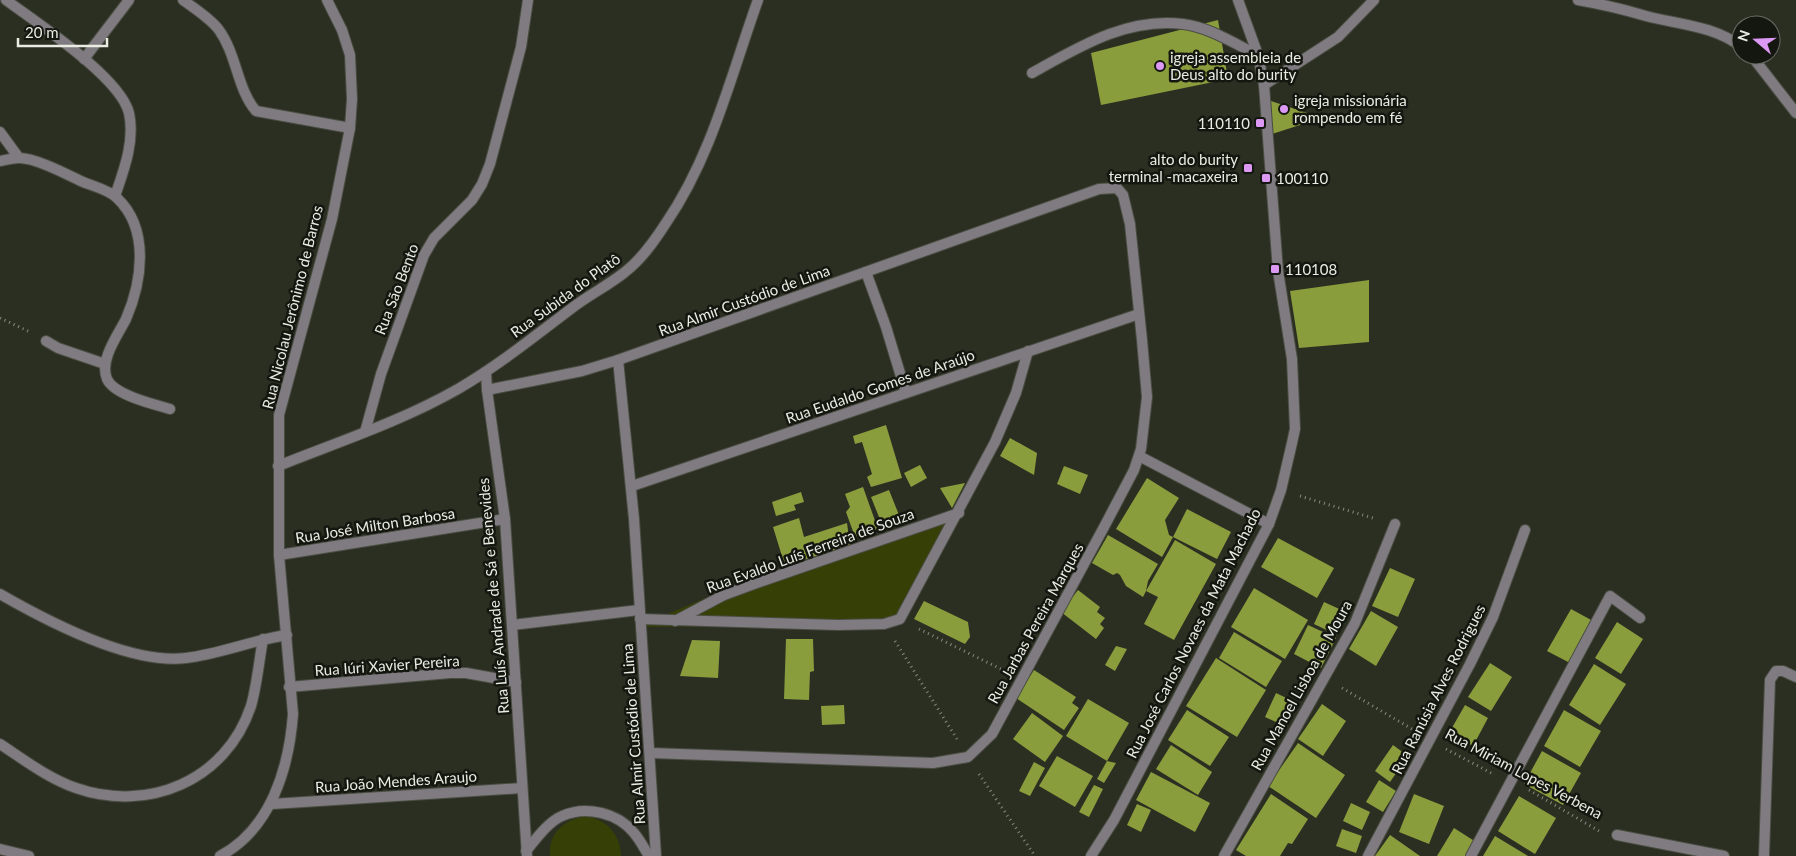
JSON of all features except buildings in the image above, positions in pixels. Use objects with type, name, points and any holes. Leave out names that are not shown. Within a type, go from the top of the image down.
[{"type":"street","points":[[6,0],[84,59],[112,84],[123,97],[129,112],[131,126],[130,145],[115,196]]},
{"type":"street","points":[[84,59],[130,0]]},
{"type":"street","points":[[183,0],[218,28],[235,62],[248,102],[256,111],[350,128]]},
{"type":"street","name":"Rua Nicolau Jerônimo de Barros","points":[[272,804],[291,740],[293,714],[279,556],[279,416],[283,394],[315,285],[350,128],[353,79],[350,55],[342,30],[327,0]]},
{"type":"street","name":"Rua São Bento","points":[[365,432],[381,374],[424,256],[434,238],[472,200],[490,164],[521,47],[528,0]]},
{"type":"street","name":"Rua Subida do Platô","points":[[278,466],[365,432],[457,390],[486,372],[573,307],[626,272],[667,223],[690,182],[714,128],[758,0]]},
{"type":"street","name":"Rua José Carlos Novaes da Mata Machado","points":[[1091,856],[1114,820],[1269,524],[1281,490],[1295,430],[1292,359],[1278,271],[1264,84],[1258,55],[1238,0]]},
{"type":"street","points":[[1264,84],[1338,37],[1374,0]]},
{"type":"street","points":[[1578,0],[1695,27],[1718,34],[1731,41]]},
{"type":"street","points":[[1032,73],[1082,46],[1113,32],[1154,23],[1184,24],[1204,30],[1258,55]]},
{"type":"street","points":[[1759,65],[1796,113]]},
{"type":"street","points":[[0,132],[11,144],[19,158]]},
{"type":"street","points":[[0,161],[19,158],[62,173],[115,196],[129,213],[137,232],[140,256],[133,298],[105,364],[106,376],[110,386],[145,402],[170,409]]},
{"type":"street","name":"Rua Almir Custódio de Lima","points":[[656,856],[651,753],[639,614],[632,486],[618,360],[1099,189],[1117,188]]},
{"type":"street","name":"Rua Jarbas Pereira Marques","points":[[651,753],[933,763],[968,757],[986,741],[1104,527],[1139,456],[1145,427],[1146,397],[1130,224],[1123,194],[1117,188]]},
{"type":"street","points":[[866,272],[886,327],[906,392]]},
{"type":"street","name":"Rua Eudaldo Gomes de Araújo","points":[[632,486],[1139,314]]},
{"type":"street","points":[[46,341],[58,348],[105,364]]},
{"type":"street","points":[[512,625],[639,614],[674,622],[838,625],[884,624],[900,619],[959,513],[1010,410],[1028,351]]},
{"type":"street","points":[[487,390],[582,371],[618,360]]},
{"type":"street","name":"Rua Luís Andrade de Sá e Benevides","points":[[486,372],[505,519],[526,853]]},
{"type":"street","points":[[1139,456],[1269,524]]},
{"type":"street","name":"Rua Evaldo Luís Ferreira de Souza","points":[[674,622],[724,595],[959,513]]},
{"type":"street","name":"Rua José Milton Barbosa","points":[[279,556],[505,519]]},
{"type":"street","name":"Rua Manoel Lisboa de Moura","points":[[1224,856],[1354,623],[1395,524]]},
{"type":"street","name":"Rua Ranúsia Alves Rodrigues","points":[[1368,856],[1431,740],[1493,617],[1525,530]]},
{"type":"street","points":[[0,594],[77,633],[136,653],[186,659],[263,639],[287,635]]},
{"type":"street","points":[[1471,856],[1610,596],[1640,618]]},
{"type":"street","points":[[0,744],[55,778],[76,788],[124,796],[152,794],[177,788],[201,774],[220,759],[232,743],[250,706],[263,639]]},
{"type":"street","points":[[1764,856],[1770,680],[1774,673],[1783,671],[1796,677]]},
{"type":"street","name":"Rua Iúri Xavier Pereira","points":[[290,687],[450,673],[466,673],[516,682]]},
{"type":"street","name":"Rua João Mendes Araujo","points":[[272,804],[522,788]]},
{"type":"street","points":[[220,856],[237,847],[272,804]]},
{"type":"street","points":[[526,853],[544,830],[561,816],[585,811],[599,813],[623,822],[634,833],[649,856]]},
{"type":"street","points":[[1617,835],[1724,856]]},
{"type":"street","points":[[0,849],[29,856]]},
{"type":"path","points":[[0,318],[46,341]]},
{"type":"path","points":[[1281,490],[1395,524]]},
{"type":"path","points":[[900,619],[1021,679]]},
{"type":"path","name":"Rua Miriam Lopes Verbena","points":[[1325,678],[1474,766],[1533,792],[1602,832],[1617,835]]},
{"type":"green space","points":[[956,511],[901,621],[858,625],[637,627],[703,599]]},
{"type":"green space","points":[[587,816],[601,821],[612,830],[618,841],[621,856],[550,856],[552,840],[560,828],[572,820]]},
{"type":"place","name":"igreja assembleia de Deus alto do burity","points":[[1160,66]]},
{"type":"place","name":"igreja missionária rompendo em fé","points":[[1284,109]]},
{"type":"place","name":"110110","points":[[1260,123]]},
{"type":"place","name":"alto do burity terminal -macaxeira","points":[[1248,168]]},
{"type":"place","name":"100110","points":[[1266,178]]},
{"type":"place","name":"110108","points":[[1275,269]]}]
